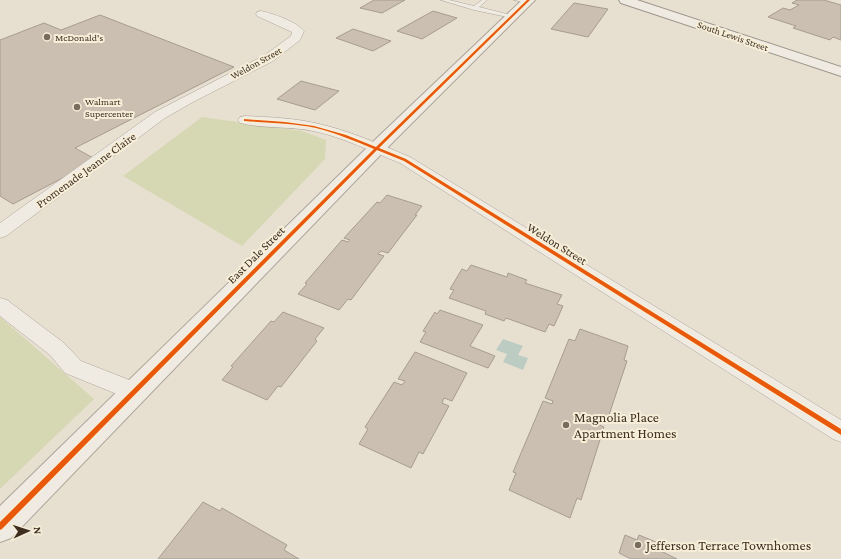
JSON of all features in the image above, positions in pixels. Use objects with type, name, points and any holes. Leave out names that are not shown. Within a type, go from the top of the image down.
[{"type":"street","name":"South Lewis Street","points":[[625,0],[841,72]]},
{"type":"street","name":"East Dale Street","points":[[0,527],[521,4]]},
{"type":"street","name":"Weldon Street","points":[[173,108],[269,58],[296,38],[298,31],[294,28],[261,14]]},
{"type":"street","name":"Promenade Jeanne Claire","points":[[0,232],[74,177],[173,108]]},
{"type":"street","name":"Weldon Street","points":[[245,120],[285,122],[323,129],[405,160],[841,432]]},
{"type":"street","points":[[0,305],[57,350],[73,367],[134,392]]},
{"type":"lane","points":[[443,0],[474,8],[521,4]]},
{"type":"lane","points":[[474,8],[485,0]]},
{"type":"green space","points":[[202,117],[302,131],[326,140],[325,159],[242,246],[123,176]]},
{"type":"green space","points":[[0,317],[94,399],[0,489]]},
{"type":"shaded area","points":[[503,339],[523,346],[518,355],[528,358],[523,370],[503,362],[507,354],[496,350]]},
{"type":"building","points":[[374,0],[405,0],[382,13],[360,8]]},
{"type":"building","points":[[797,0],[824,0],[841,5],[841,40],[833,37],[830,40],[793,28],[796,26],[768,17],[783,8],[790,10],[799,5],[792,3]]},
{"type":"building","points":[[574,3],[608,9],[588,37],[551,29]]},
{"type":"building","points":[[433,11],[457,18],[422,39],[397,31]]},
{"type":"building","name":"Walmart Supercenter","points":[[100,15],[234,67],[75,148],[97,160],[13,204],[0,196],[0,40],[44,23],[61,30]]},
{"type":"building","points":[[353,29],[391,41],[373,51],[336,38]]},
{"type":"building","points":[[301,81],[339,91],[315,110],[277,99]]},
{"type":"building","points":[[387,195],[422,206],[415,215],[417,215],[388,253],[381,251],[378,254],[384,256],[351,300],[348,299],[339,310],[298,294],[307,284],[305,283],[342,240],[348,242],[350,240],[344,238],[377,202],[380,203]]},
{"type":"building","points":[[471,265],[507,277],[508,273],[527,280],[525,283],[562,295],[557,304],[563,306],[554,326],[549,324],[545,332],[506,318],[504,321],[485,314],[486,311],[449,298],[454,290],[450,289],[462,269],[467,271]]},
{"type":"building","points":[[440,310],[483,325],[470,346],[495,356],[488,368],[420,342],[426,332],[423,331],[435,312],[437,314]]},
{"type":"building","points":[[283,312],[324,328],[315,339],[317,341],[281,387],[278,386],[267,400],[222,380],[233,367],[231,366],[271,321],[274,322]]},
{"type":"building","name":"Magnolia Place Apartment Homes","points":[[580,329],[628,346],[624,360],[627,361],[607,421],[597,417],[595,423],[604,427],[581,500],[577,498],[570,518],[509,490],[516,473],[513,472],[543,401],[552,404],[553,401],[545,398],[569,339],[575,341]]},
{"type":"building","points":[[415,352],[467,373],[452,401],[444,398],[442,403],[449,406],[423,454],[419,452],[411,468],[359,444],[368,429],[365,427],[394,382],[402,385],[405,381],[398,379]]},
{"type":"building","points":[[203,502],[220,511],[222,508],[287,545],[284,550],[299,559],[158,559]]},
{"type":"building","name":"Jefferson Terrace Townhomes","points":[[625,535],[637,540],[639,535],[656,542],[655,548],[677,559],[631,559],[619,553]]},
{"type":"cycle path","points":[[0,527],[385,140],[529,0]]},
{"type":"cycle path","points":[[245,120],[295,124],[324,129],[355,139],[405,160],[841,432]]},
{"type":"place","name":"McDonald's","points":[[47,37]]},
{"type":"place","name":"Walmart Supercenter","points":[[77,107]]},
{"type":"place","name":"Magnolia Place Apartment Homes","points":[[566,425]]},
{"type":"place","name":"Jefferson Terrace Townhomes","points":[[638,545]]}]
